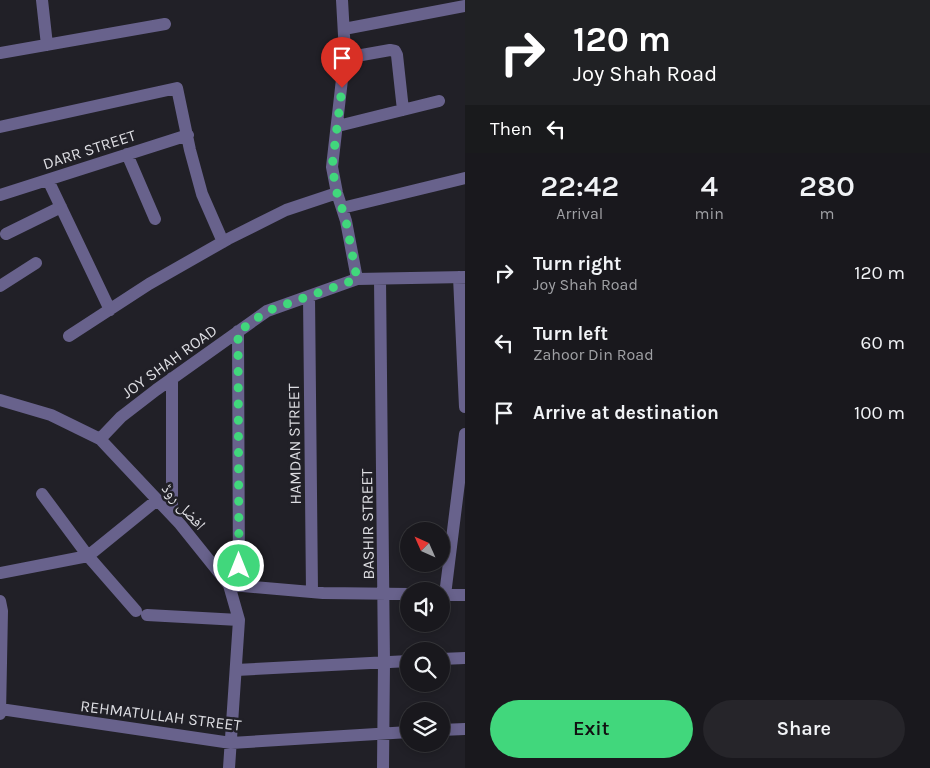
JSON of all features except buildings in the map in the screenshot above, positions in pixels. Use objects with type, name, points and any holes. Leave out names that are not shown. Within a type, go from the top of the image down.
[{"type":"street","points":[[42,0],[47,44]]},
{"type":"street","points":[[342,0],[345,58],[332,167],[337,193],[346,221],[357,279]]},
{"type":"street","points":[[344,29],[465,6]]},
{"type":"street","points":[[0,53],[165,24]]},
{"type":"street","points":[[345,58],[390,50],[394,51],[397,55],[404,110]]},
{"type":"street","points":[[0,127],[177,88],[202,194],[223,242]]},
{"type":"street","points":[[338,126],[439,101]]},
{"type":"street","name":"DARR STREET","points":[[0,195],[188,135]]},
{"type":"street","points":[[127,154],[155,219]]},
{"type":"street","points":[[342,208],[465,178]]},
{"type":"street","points":[[48,180],[110,310]]},
{"type":"street","points":[[70,336],[149,284],[223,242],[286,210],[337,193]]},
{"type":"street","points":[[6,234],[61,207]]},
{"type":"street","points":[[0,286],[36,263]]},
{"type":"street","points":[[462,277],[465,408]]},
{"type":"street","name":"JOY SHAH ROAD","points":[[100,439],[120,417],[267,311],[357,279],[462,277]]},
{"type":"street","name":"BASHIR STREET","points":[[380,279],[384,594],[383,768]]},
{"type":"street","name":"HAMDAN STREET","points":[[309,296],[312,592]]},
{"type":"street","points":[[238,332],[234,586],[312,592],[400,594]]},
{"type":"street","points":[[172,378],[172,515]]},
{"type":"street","name":"افضل روڈ","points":[[0,400],[51,415],[100,439],[172,515],[234,586],[239,620],[229,768]]},
{"type":"street","points":[[446,582],[461,504],[465,434]]},
{"type":"street","points":[[42,494],[88,556],[142,613],[239,620]]},
{"type":"street","points":[[0,573],[88,556],[157,500]]},
{"type":"street","points":[[450,595],[465,595]]},
{"type":"street","points":[[0,601],[2,611],[0,714]]},
{"type":"street","points":[[450,659],[465,658]]},
{"type":"street","points":[[236,670],[400,661]]},
{"type":"street","name":"REHMATULLAH STREET","points":[[0,710],[231,743],[400,733]]},
{"type":"street","points":[[450,730],[465,729]]},
{"type":"route","points":[[239,566],[238,332],[267,311],[357,279],[346,221],[337,193],[332,167],[342,88]]}]
